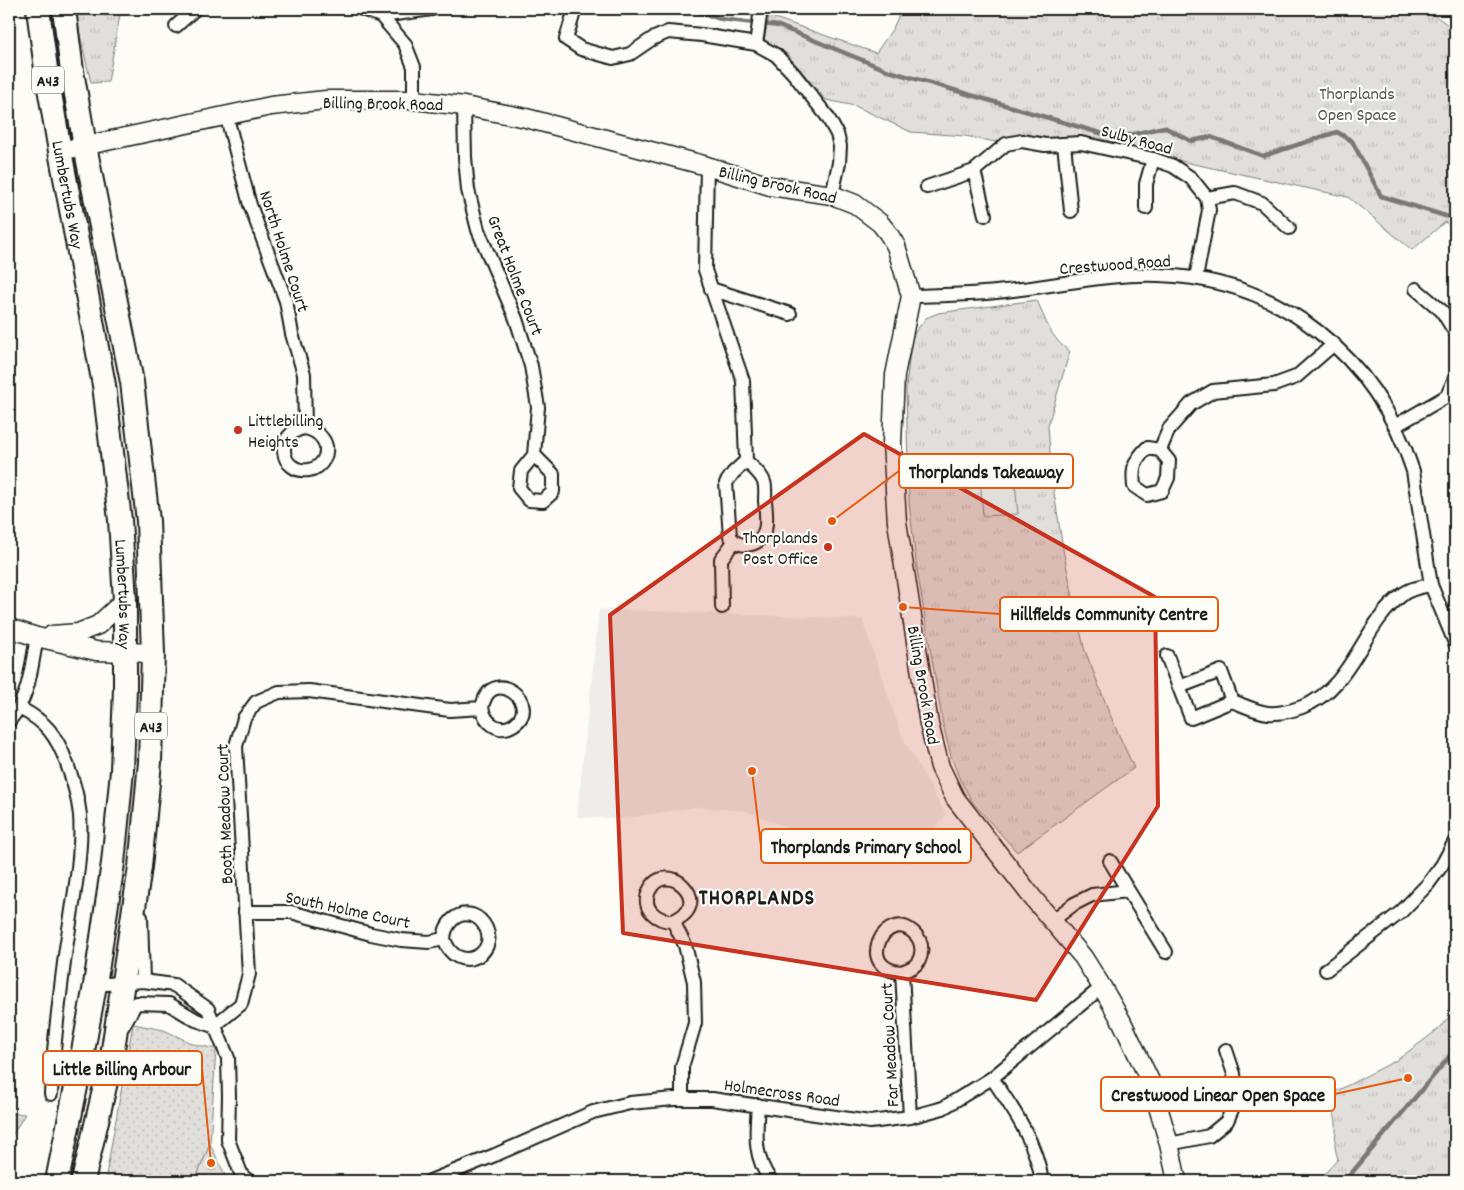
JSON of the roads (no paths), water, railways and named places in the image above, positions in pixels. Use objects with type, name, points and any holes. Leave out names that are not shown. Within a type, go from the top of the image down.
[{"type":"highway","name":"Lumbertubs Way","points":[[38,9],[47,76],[104,385],[120,520],[126,652],[122,771],[113,863],[95,985],[57,1181]]},
{"type":"highway","name":"Lumbertubs Way","points":[[64,9],[85,146],[132,382],[148,521],[153,653],[150,762],[140,867],[133,982],[112,1056],[83,1181]]},
{"type":"street","points":[[176,26],[195,9]]},
{"type":"street","points":[[362,9],[381,16],[406,44],[414,67],[414,100]]},
{"type":"street","points":[[381,16],[432,9]]},
{"type":"street","points":[[575,9],[566,39],[581,49],[613,58],[630,54],[652,39],[668,32],[702,35],[756,44],[776,55],[827,116],[837,134],[840,146],[839,163],[832,195]]},
{"type":"street","points":[[756,44],[761,9]]},
{"type":"street","name":"Billing Brook Road","points":[[60,150],[271,106],[326,100],[414,100],[464,106],[526,118],[707,166],[770,186],[832,195],[855,204],[880,223],[896,246],[911,296],[895,375],[892,443],[897,522],[929,724],[940,767],[955,798],[1032,897],[1083,957],[1102,987],[1122,1022],[1151,1083],[1169,1144],[1177,1181]]},
{"type":"street","name":"Great Holme Court","points":[[464,106],[464,157],[468,190],[478,230],[516,319],[531,366],[538,407],[534,455]]},
{"type":"street","name":"North Holme Court","points":[[226,114],[250,205],[286,301],[292,334],[304,374],[305,428]]},
{"type":"street","name":"Sulby Road","points":[[927,187],[974,171],[1006,144],[1022,141],[1045,146],[1081,143],[1173,166],[1191,178],[1208,198]]},
{"type":"street","points":[[1064,144],[1071,211]]},
{"type":"street","points":[[1146,208],[1146,184],[1154,160]]},
{"type":"street","points":[[707,166],[704,270],[743,381],[746,461],[757,471],[764,482],[766,529],[762,537],[756,542],[744,545],[734,542],[730,536],[726,483],[733,472],[746,461]]},
{"type":"street","points":[[974,171],[985,215]]},
{"type":"street","points":[[1196,278],[1209,210],[1208,198],[1235,193],[1262,203],[1289,228]]},
{"type":"street","name":"Crestwood Road","points":[[911,296],[1004,292],[1120,277],[1158,275],[1196,278],[1226,284],[1260,296],[1312,326],[1334,344],[1370,384],[1395,426],[1413,471],[1431,585],[1455,643]]},
{"type":"street","points":[[711,289],[790,314]]},
{"type":"street","points":[[1416,290],[1442,312],[1455,332]]},
{"type":"street","points":[[1160,450],[1169,429],[1191,404],[1213,391],[1274,385],[1296,377],[1334,344]]},
{"type":"street","points":[[1395,426],[1446,396],[1455,378]]},
{"type":"street","points":[[722,607],[721,559],[734,542]]},
{"type":"street","points":[[1167,656],[1191,718],[1232,701],[1267,713],[1288,712],[1315,702],[1333,687],[1349,668],[1385,611],[1402,594],[1412,589],[1431,585]]},
{"type":"street","points":[[37,637],[78,633],[98,625],[125,600]]},
{"type":"street","points":[[9,628],[37,637],[96,651],[153,653]]},
{"type":"street","points":[[9,721],[19,708],[27,688],[37,637]]},
{"type":"street","points":[[1179,687],[1221,671],[1232,701]]},
{"type":"street","name":"Booth Meadow Court","points":[[214,1026],[241,1004],[249,974],[236,746],[244,718],[256,702],[279,692],[310,692],[450,710],[482,708]]},
{"type":"street","points":[[19,708],[32,714],[42,722],[51,731],[58,743],[71,774],[80,814],[78,863],[53,1051],[51,1094]]},
{"type":"street","points":[[1326,970],[1401,912],[1428,884],[1442,865],[1455,841]]},
{"type":"street","points":[[1110,861],[1166,952]]},
{"type":"street","points":[[1053,920],[1074,904],[1092,895],[1128,891]]},
{"type":"street","name":"South Holme Court","points":[[245,912],[291,912],[390,938],[429,942],[444,939]]},
{"type":"street","points":[[673,921],[685,945],[694,982],[695,1023],[682,1067],[682,1099]]},
{"type":"street","name":"Far Meadow Court","points":[[902,972],[910,1117]]},
{"type":"street","points":[[95,985],[133,982],[174,985],[208,1010],[228,1058],[230,1096],[228,1140],[242,1176],[249,1181]]},
{"type":"street","name":"Holmecross Road","points":[[430,1181],[594,1112],[630,1103],[712,1099],[870,1122],[910,1117],[943,1108],[992,1078],[1102,987]]},
{"type":"street","points":[[112,1056],[124,1020],[136,1003],[169,1004],[196,1020],[214,1026]]},
{"type":"street","points":[[1169,1144],[1209,1136],[1227,1121],[1237,1098],[1234,1074],[1226,1050]]},
{"type":"street","points":[[992,1078],[1019,1118],[1040,1163],[1042,1181]]},
{"type":"street","points":[[758,1105],[756,1142],[763,1170],[771,1181]]},
{"type":"waterway","points":[[688,9],[721,19],[779,26],[889,71],[1117,138],[1164,127],[1191,141],[1211,137],[1263,156],[1337,132],[1352,141],[1381,196],[1455,219]]},
{"type":"waterway","points":[[1345,1181],[1455,1050]]},
{"type":"place","name":"Littlebilling Heights","points":[[238,430]]},
{"type":"place","name":"Thorplands Takeaway","points":[[832,521]]},
{"type":"place","name":"Thorplands Post Office","points":[[828,547]]},
{"type":"place","name":"Hillfields Community Centre","points":[[903,607]]},
{"type":"place","name":"Thorplands Primary School","points":[[752,771]]},
{"type":"place","name":"Crestwood Linear Open Space","points":[[1408,1078]]},
{"type":"place","name":"Little Billing Arbour","points":[[211,1163]]},
{"type":"district","name":"THORPLANDS","points":[[757,896]]},
{"type":"park label","name":"Thorplands Open Space","points":[[1357,104]]}]
